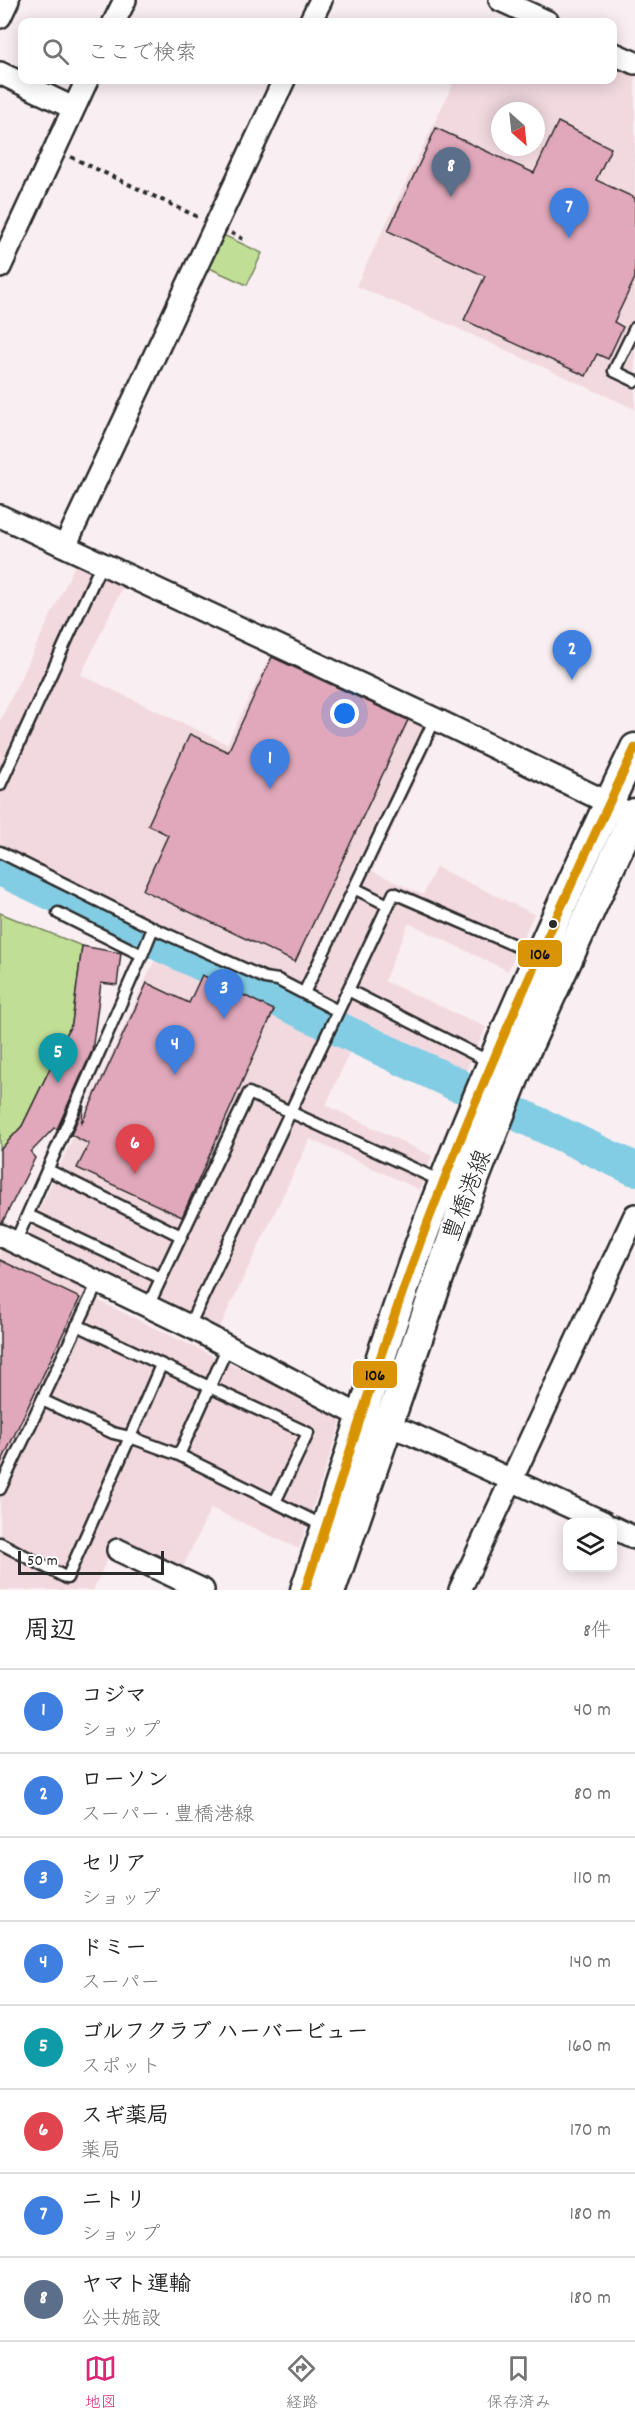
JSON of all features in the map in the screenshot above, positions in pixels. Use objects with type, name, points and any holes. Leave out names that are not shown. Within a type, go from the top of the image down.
[{"type":"main road","name":"豊橋港線","points":[[331,1590],[374,1421],[443,1183],[538,956],[635,748]]},
{"type":"main road","name":"豊橋港線","points":[[305,1590],[327,1527],[463,1208],[521,1061],[635,814]]},
{"type":"street","points":[[0,17],[8,0]]},
{"type":"street","points":[[116,18],[125,0]]},
{"type":"street","points":[[312,18],[321,0]]},
{"type":"street","points":[[500,0],[539,18]]},
{"type":"street","points":[[617,55],[635,63]]},
{"type":"street","points":[[0,72],[18,81]]},
{"type":"street","points":[[24,84],[73,108]]},
{"type":"street","points":[[0,267],[85,84]]},
{"type":"street","points":[[65,546],[282,84]]},
{"type":"street","points":[[0,516],[635,814]]},
{"type":"street","points":[[460,1590],[516,1480],[635,1215]]},
{"type":"street","points":[[8,1239],[189,1326],[374,1421],[409,1433],[516,1480],[595,1518]]},
{"type":"street","points":[[617,1529],[635,1538]]},
{"type":"street","points":[[118,1550],[203,1590]]},
{"type":"lane","points":[[635,328],[614,371],[635,381]]},
{"type":"lane","points":[[0,785],[102,563]]},
{"type":"lane","points":[[304,993],[435,719]]},
{"type":"lane","points":[[0,852],[149,941]]},
{"type":"lane","points":[[354,888],[388,905]]},
{"type":"lane","points":[[189,1326],[394,893],[538,956]]},
{"type":"lane","points":[[58,913],[265,978],[278,980],[337,1014]]},
{"type":"lane","points":[[8,1239],[28,1215],[149,941]]},
{"type":"lane","points":[[348,990],[492,1064]]},
{"type":"lane","points":[[148,1306],[249,1093],[443,1183]]},
{"type":"lane","points":[[48,1170],[181,1236]]},
{"type":"lane","points":[[28,1215],[161,1278]]},
{"type":"lane","points":[[0,1489],[98,1282]]},
{"type":"lane","points":[[77,1325],[308,1433],[275,1502]]},
{"type":"lane","points":[[179,1455],[228,1346]]},
{"type":"lane","points":[[0,1543],[67,1578],[161,1365]]},
{"type":"lane","points":[[42,1400],[113,1433],[179,1455],[327,1527]]},
{"type":"path","points":[[54,149],[247,241]]},
{"type":"shaded area","points":[[617,63],[635,71],[635,409],[457,328],[356,286],[453,84],[617,84]]},
{"type":"shaded area","points":[[78,559],[125,582],[81,675],[227,744],[273,649],[439,730],[372,871],[423,895],[436,867],[534,914],[508,971],[409,923],[384,981],[486,1027],[462,1080],[347,1026],[342,1036],[355,1040],[326,1105],[432,1156],[420,1190],[310,1139],[218,1331],[33,1243],[28,1235],[159,951],[319,1027],[326,1014],[0,862],[0,721]]},
{"type":"shaded area","points":[[0,1249],[80,1288],[91,1297],[342,1418],[299,1549],[211,1508],[180,1573],[115,1542],[93,1590],[0,1590]]},
{"type":"green space","points":[[221,234],[262,253],[247,285],[207,267]]},
{"type":"green space","points":[[0,913],[82,946],[72,1023],[22,1126],[0,1150]]},
{"type":"building","points":[[558,122],[611,148],[596,180],[635,198],[635,278],[614,322],[623,327],[608,359],[597,354],[586,376],[464,320],[485,276],[388,231],[436,128],[491,153],[491,156],[497,156],[534,173],[542,156],[545,156],[545,150]]},
{"type":"building","points":[[272,657],[408,720],[295,962],[143,890],[168,835],[148,825],[190,734],[228,752]]},
{"type":"building","points":[[82,946],[121,953],[117,985],[101,983],[92,1051],[57,1129],[54,1128],[31,1152],[35,1158],[2,1223],[0,1222],[0,1150],[22,1126],[72,1023]]},
{"type":"building","points":[[202,975],[274,1010],[182,1217],[77,1168],[89,1144],[71,1135],[84,1105],[81,1125],[147,983],[189,1003]]},
{"type":"building","points":[[0,1260],[80,1298],[0,1465]]},
{"type":"waterway","points":[[0,869],[458,1085]]},
{"type":"waterway","points":[[522,1116],[635,1169]]},
{"type":"transit line","name":"106","points":[[305,1590],[396,1311],[452,1159],[528,982],[635,748]]},
{"type":"place","name":"ヤマト運輸","points":[[451,197]]},
{"type":"place","name":"ニトリ","points":[[569,238]]},
{"type":"place","name":"ローソン","points":[[572,680]]},
{"type":"place","name":"コジマ","points":[[270,789]]},
{"type":"place","name":"セリア","points":[[224,1019]]},
{"type":"place","name":"ドミー","points":[[175,1075]]},
{"type":"place","name":"ゴルフクラブ ハーバービュー","points":[[58,1083]]},
{"type":"place","name":"スギ薬局","points":[[135,1174]]}]
